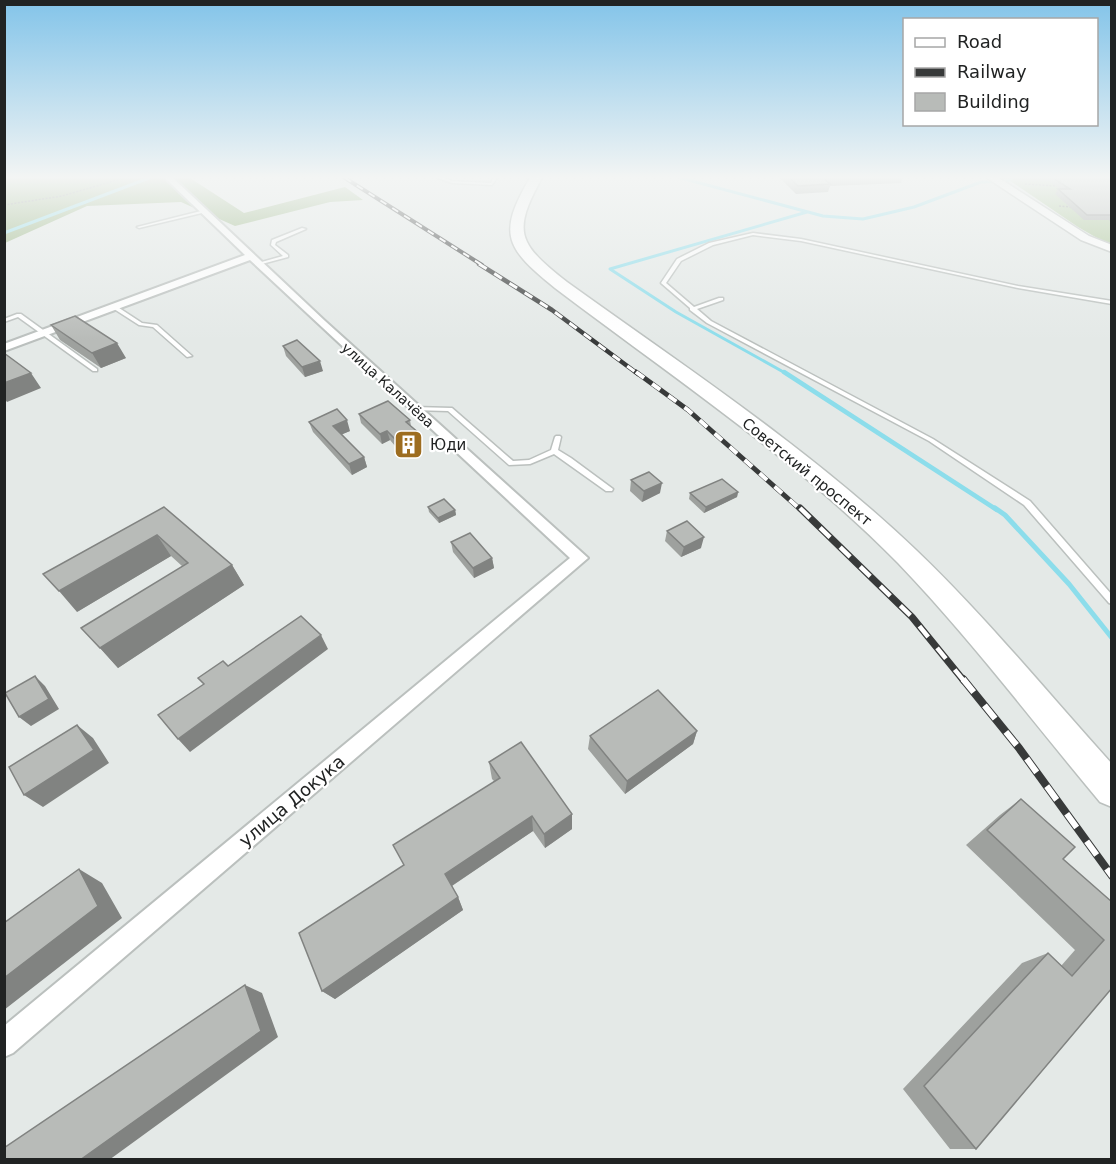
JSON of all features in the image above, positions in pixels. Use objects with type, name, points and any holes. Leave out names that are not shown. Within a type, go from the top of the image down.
[{"type":"main road","name":"Советский проспект","points":[[516,232],[516,239],[523,252],[555,280],[819,478],[861,514],[907,557],[953,607],[1112,789]]},
{"type":"street","name":"улица Калачёва","points":[[227,232],[414,408],[580,558]]},
{"type":"street","points":[[1076,232],[1112,249]]},
{"type":"street","points":[[4,348],[113,306],[256,260]]},
{"type":"street","name":"улица Докука","points":[[4,1044],[580,558]]},
{"type":"lane","points":[[256,260],[286,256],[273,244],[273,241],[295,232]]},
{"type":"lane","points":[[1112,303],[1018,286],[801,240],[753,234],[711,244],[679,261],[663,282],[709,322],[931,440],[1027,503],[1112,601]]},
{"type":"lane","points":[[692,309],[722,298]]},
{"type":"lane","points":[[113,306],[141,324],[155,326],[189,356]]},
{"type":"lane","points":[[4,321],[19,315],[95,370]]},
{"type":"lane","points":[[414,408],[450,409],[511,463],[530,462],[554,452],[566,457],[590,478],[609,489]]},
{"type":"lane","points":[[554,452],[558,437]]},
{"type":"green space","points":[[5,232],[29,232],[5,243]]},
{"type":"green space","points":[[1087,232],[1111,232],[1111,246]]},
{"type":"building","points":[[75,316],[117,343],[92,353],[51,325]]},
{"type":"building","points":[[297,340],[320,361],[302,367],[283,346]]},
{"type":"building","points":[[4,353],[31,373],[4,383]]},
{"type":"building","points":[[388,401],[410,420],[406,422],[420,434],[399,443],[387,431],[380,434],[359,414]]},
{"type":"building","points":[[337,409],[347,420],[333,426],[364,457],[349,464],[309,422]]},
{"type":"building","points":[[649,472],[662,483],[644,491],[631,480]]},
{"type":"building","points":[[722,479],[738,492],[706,507],[690,493]]},
{"type":"building","points":[[444,499],[455,510],[438,518],[428,507]]},
{"type":"building","points":[[164,507],[232,565],[100,648],[81,628],[188,563],[157,535],[59,591],[43,574]]},
{"type":"building","points":[[687,521],[704,537],[684,547],[667,531]]},
{"type":"building","points":[[470,533],[492,558],[473,568],[451,542]]},
{"type":"building","points":[[301,616],[321,635],[178,739],[158,715],[204,684],[198,678],[223,661],[228,666]]},
{"type":"building","points":[[35,676],[49,699],[19,717],[5,693]]},
{"type":"building","points":[[658,690],[697,731],[627,781],[590,736]]},
{"type":"building","points":[[77,725],[94,750],[24,795],[9,767]]},
{"type":"building","points":[[521,742],[572,814],[544,834],[532,816],[445,874],[458,897],[322,991],[299,933],[404,865],[393,845],[500,778],[489,762]]},
{"type":"building","points":[[1021,799],[1075,847],[1063,859],[1112,902],[1112,988],[976,1149],[924,1086],[1048,953],[1072,976],[1104,940],[987,830]]},
{"type":"building","points":[[79,869],[98,906],[4,978],[4,923]]},
{"type":"building","points":[[245,985],[261,1031],[80,1160],[4,1160],[4,1148]]},
{"type":"waterway","points":[[737,232],[610,269],[676,312],[787,374]]},
{"type":"waterway","points":[[784,372],[997,510]]},
{"type":"waterway","points":[[995,508],[1005,515],[1069,584],[1112,638]]},
{"type":"railway","points":[[431,232],[482,265]]},
{"type":"railway","points":[[479,264],[552,310],[638,374]]},
{"type":"railway","points":[[636,372],[688,410],[801,510]]},
{"type":"railway","points":[[800,508],[912,617],[964,681]]},
{"type":"railway","points":[[963,679],[1019,748],[1112,876]]},
{"type":"place","name":"Юди","points":[[409,445]]}]
